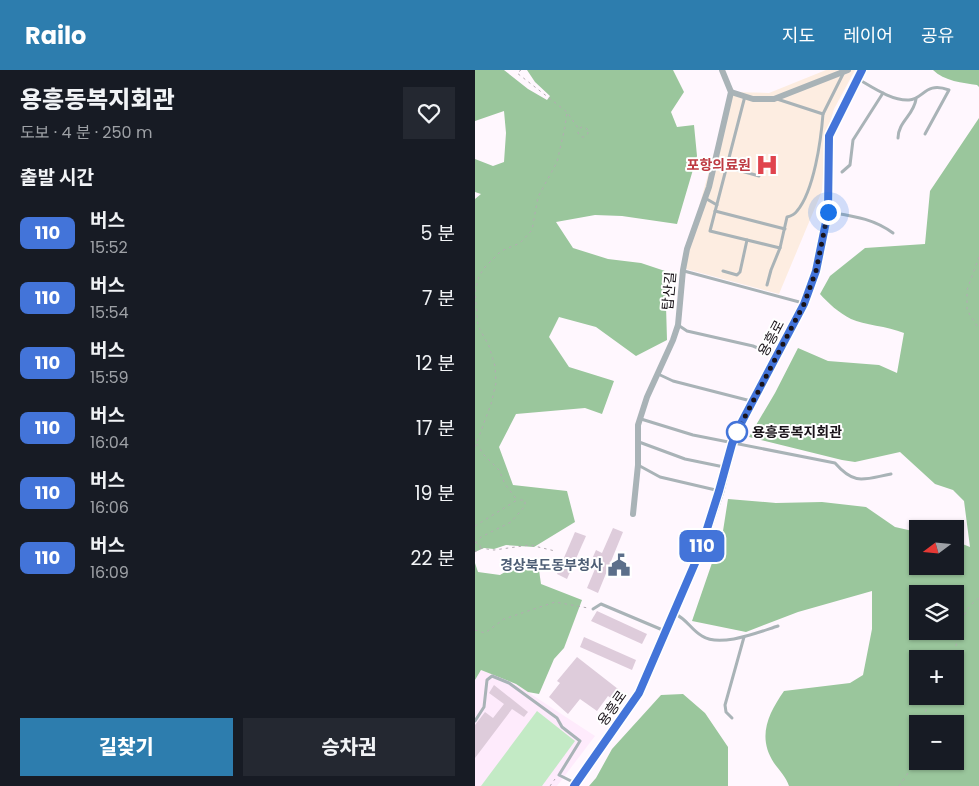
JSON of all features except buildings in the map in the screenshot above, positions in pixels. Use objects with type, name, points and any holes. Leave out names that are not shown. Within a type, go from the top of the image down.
[{"type":"street","points":[[722,70],[731,92],[753,99],[773,98],[846,71]]},
{"type":"street","name":"용흥로","points":[[575,785],[639,693],[667,632],[699,554],[732,444],[751,401],[777,357],[804,304],[816,271],[828,212],[829,136],[862,70]]},
{"type":"street","name":"탑산길","points":[[633,514],[640,418],[678,325],[683,270],[687,249],[705,198],[731,92]]},
{"type":"lane","points":[[767,285],[780,248],[787,217],[797,212],[807,191],[820,152],[823,114],[846,71]]},
{"type":"lane","points":[[858,79],[883,92],[908,100],[916,98],[928,88],[949,90],[925,134]]},
{"type":"lane","points":[[842,172],[850,165],[853,140],[883,92]]},
{"type":"lane","points":[[745,96],[710,231],[780,248]]},
{"type":"lane","points":[[773,98],[823,114]]},
{"type":"lane","points":[[898,138],[898,129],[915,108],[916,98]]},
{"type":"lane","points":[[727,167],[759,176]]},
{"type":"lane","points":[[705,198],[717,205]]},
{"type":"lane","points":[[715,211],[785,229]]},
{"type":"lane","points":[[828,212],[855,215],[881,224],[893,233]]},
{"type":"lane","points":[[723,271],[737,275],[740,272],[747,240]]},
{"type":"lane","points":[[683,270],[804,304]]},
{"type":"lane","points":[[678,325],[687,332],[753,346],[777,357]]},
{"type":"lane","points":[[658,374],[673,381],[751,401]]},
{"type":"lane","points":[[640,418],[693,435],[835,463],[845,475],[857,480],[891,474]]},
{"type":"lane","points":[[639,442],[685,459],[725,467]]},
{"type":"lane","points":[[637,465],[660,477],[719,491]]},
{"type":"lane","points":[[593,609],[601,604],[667,632]]},
{"type":"lane","points":[[675,613],[684,617],[702,637],[717,640],[744,637],[778,626]]},
{"type":"lane","points":[[732,718],[726,712],[725,705],[744,637]]},
{"type":"lane","points":[[475,721],[484,707],[487,680],[493,676],[509,683],[557,718],[562,728],[580,740],[559,775],[575,785]]},
{"type":"path","points":[[521,70],[517,73],[567,112],[578,128],[577,133],[580,136],[587,135],[588,130],[585,127],[578,128]]},
{"type":"path","points":[[475,447],[491,404],[496,383],[495,366],[489,346],[478,326],[475,291],[479,276],[501,251],[520,242],[532,230],[538,197],[557,162],[567,112]]},
{"type":"path","points":[[979,256],[967,290],[967,310],[979,329]]},
{"type":"path","points":[[476,444],[499,470],[505,484],[517,500]]},
{"type":"path","points":[[475,526],[517,500],[525,500],[525,506],[511,522],[481,537],[475,543]]},
{"type":"path","points":[[475,543],[481,544],[481,548]]},
{"type":"path","points":[[475,552],[481,548],[493,550],[530,545],[555,551]]},
{"type":"path","points":[[957,650],[963,619],[970,604],[979,598]]},
{"type":"path","points":[[475,630],[485,634],[504,618],[555,602],[593,609]]},
{"type":"path","points":[[899,786],[910,770]]},
{"type":"path","points":[[550,786],[559,775]]},
{"type":"shaded area","name":"포항의료원","points":[[826,70],[855,70],[834,109],[825,139],[822,191],[779,294],[682,268],[731,92],[769,93]]},
{"type":"shaded area","points":[[481,670],[517,685],[595,736],[557,786],[475,786],[475,680]]},
{"type":"green space","points":[[475,70],[504,70],[528,89],[547,100],[550,96],[535,82],[527,70],[673,70],[684,92],[671,112],[677,127],[694,125],[697,156],[677,224],[622,216],[595,215],[556,222],[573,248],[608,259],[641,263],[665,271],[667,340],[636,356],[596,327],[559,317],[549,337],[569,367],[614,381],[602,414],[585,408],[516,414],[499,447],[513,485],[567,491],[575,522],[534,547],[506,545],[494,549],[484,548],[475,552],[475,199],[481,194],[475,192],[475,159],[493,166],[504,162],[506,133],[504,111],[475,121]]},
{"type":"green space","points":[[933,70],[979,70],[979,87],[948,79]]},
{"type":"green space","points":[[979,118],[979,786],[789,786],[785,777],[774,763],[766,744],[765,735],[769,717],[784,691],[850,683],[863,675],[872,629],[872,591],[798,612],[746,632],[692,621],[723,531],[728,499],[776,503],[822,502],[866,507],[895,527],[909,530],[909,575],[964,575],[964,545],[970,547],[964,501],[953,490],[935,484],[900,452],[855,462],[749,437],[775,393],[798,348],[828,361],[879,365],[897,373],[904,333],[851,319],[834,308],[820,294],[830,276],[865,248],[925,244],[930,191]]},
{"type":"green space","points":[[475,563],[478,572],[500,575],[510,569],[539,570],[541,584],[582,600],[564,648],[554,659],[539,694],[528,692],[516,684],[481,670],[475,680]]},
{"type":"green space","points":[[683,694],[705,713],[728,747],[728,786],[589,786],[596,778],[612,749],[661,695]]},
{"type":"green space","points":[[537,711],[575,741],[542,786],[481,786]]},
{"type":"bus line","name":"110","points":[[574,786],[639,693],[699,554],[738,429],[751,401],[804,304],[816,271],[828,212],[827,147],[829,136],[862,70]]},
{"type":"place","name":"포항의료원","points":[[767,165]]},
{"type":"place","name":"용흥동복지회관","points":[[737,432]]},
{"type":"place","name":"경상북도동부청사","points":[[619,565]]},
{"type":"route","points":[[737,432],[751,401],[804,304],[816,271],[828,212]]}]
